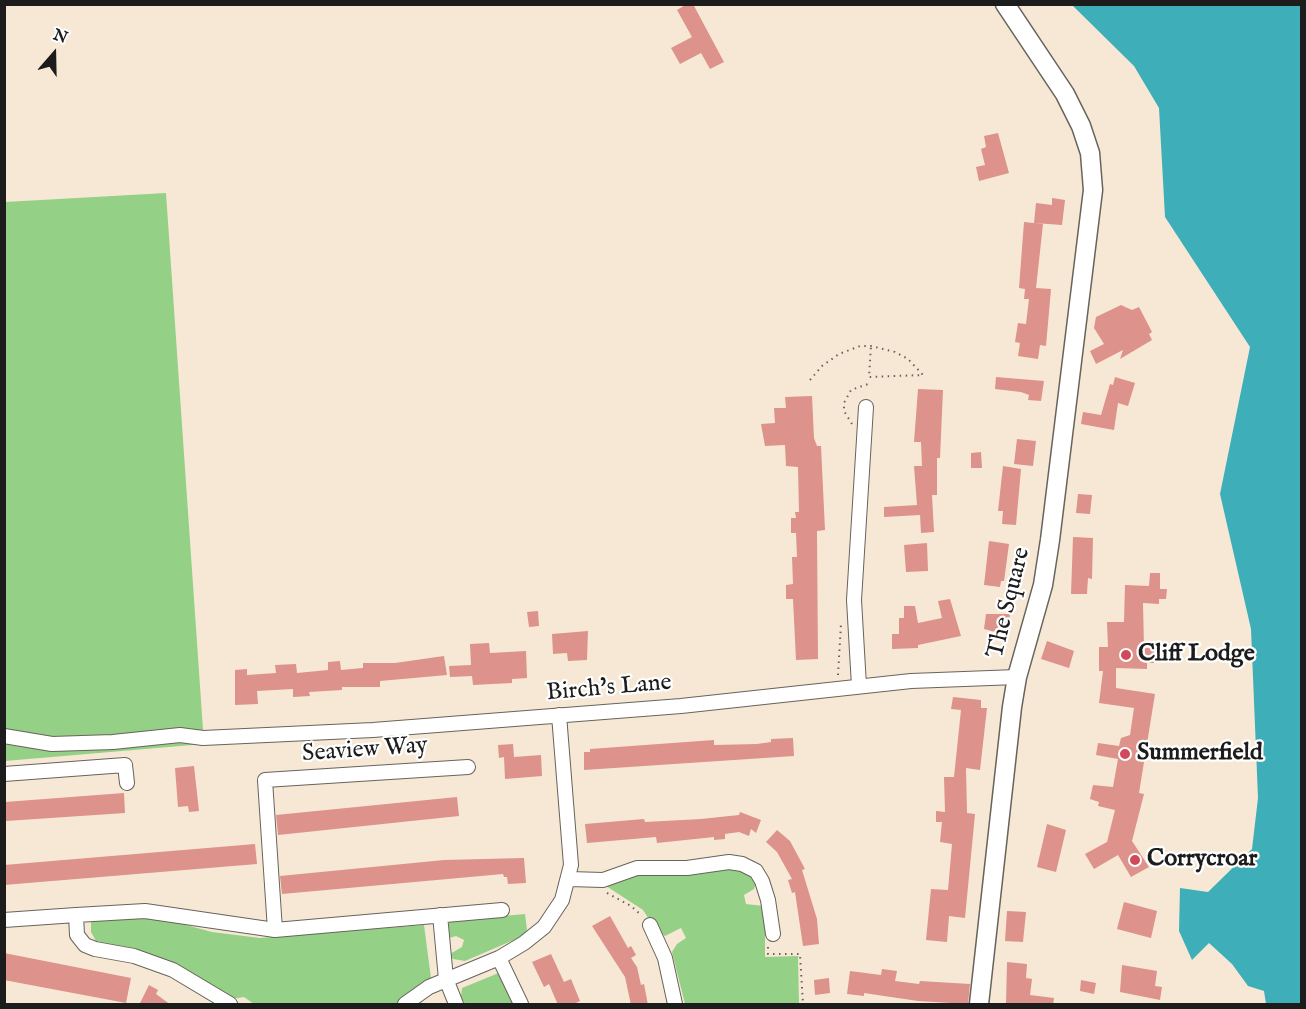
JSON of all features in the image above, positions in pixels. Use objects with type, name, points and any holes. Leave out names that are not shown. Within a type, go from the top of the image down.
[{"type":"main road","name":"The Square","points":[[979,1005],[1005,762],[1017,677],[1043,585],[1050,540],[1093,190],[1090,153],[1081,126],[1065,94],[1005,4]]},
{"type":"street","points":[[859,686],[854,600],[866,407]]},
{"type":"street","name":"Birch's Lane","points":[[4,736],[52,744],[113,742],[180,735],[203,738],[486,723],[681,706],[923,680],[1017,677]]},
{"type":"street","points":[[405,1005],[429,987],[499,958],[525,943],[544,927],[562,900],[571,866],[559,715]]},
{"type":"street","points":[[4,774],[125,765],[127,783]]},
{"type":"street","name":"Seaview Way","points":[[275,930],[265,780],[468,767]]},
{"type":"street","points":[[569,879],[594,880],[637,868],[687,868],[729,862],[742,864],[756,871],[762,881],[768,900],[773,934]]},
{"type":"street","points":[[4,920],[145,911],[275,930],[502,910]]},
{"type":"street","points":[[76,915],[77,935],[85,945],[95,950],[134,956],[173,970],[230,1005]]},
{"type":"street","points":[[440,915],[446,979],[456,1005]]},
{"type":"street","points":[[650,925],[665,958],[675,1005]]},
{"type":"street","points":[[499,958],[521,1005]]},
{"type":"path","points":[[810,380],[822,366],[839,354],[860,346],[871,346],[895,352],[908,359],[923,375],[868,377],[871,346]]},
{"type":"path","points":[[594,880],[596,888],[631,906],[650,925]]},
{"type":"path","points":[[773,934],[768,939],[768,954],[800,954],[803,1005]]},
{"type":"green space","points":[[166,193],[204,744],[5,761],[5,202]]},
{"type":"green space","points":[[737,866],[757,880],[754,889],[744,895],[746,904],[764,906],[770,935],[765,936],[765,957],[798,956],[799,1004],[685,1004],[672,952],[677,944],[686,938],[681,928],[665,936],[656,930],[643,910],[603,884],[639,873],[693,874]]},
{"type":"green space","points":[[525,914],[527,930],[523,936],[465,961],[453,959],[450,954],[462,947],[464,940],[456,936],[449,938],[450,921]]},
{"type":"green space","points":[[160,918],[212,932],[260,938],[424,925],[431,978],[398,1004],[254,1004],[244,997],[232,999],[97,943],[91,932],[91,920]]},
{"type":"green space","points":[[501,972],[518,1004],[465,1004],[461,996],[462,988]]},
{"type":"water","points":[[1072,5],[1301,5],[1301,1004],[1266,1004],[1264,991],[1248,986],[1232,964],[1209,943],[1192,960],[1179,931],[1180,888],[1208,892],[1252,849],[1258,798],[1251,629],[1220,494],[1250,347],[1165,217],[1159,108],[1134,66]]},
{"type":"building","points":[[687,4],[693,4],[724,62],[710,69],[701,53],[680,64],[671,48],[692,37],[677,10]]},
{"type":"building","points":[[998,133],[1009,173],[979,181],[976,167],[985,165],[981,149],[986,147],[984,136]]},
{"type":"building","points":[[1052,198],[1065,200],[1062,225],[1034,223],[1036,203],[1052,205]]},
{"type":"building","points":[[1024,222],[1043,224],[1036,288],[1051,289],[1046,346],[1040,345],[1038,359],[1018,356],[1020,343],[1015,342],[1018,323],[1026,324],[1029,299],[1024,299],[1025,289],[1019,288]]},
{"type":"building","points":[[1121,305],[1132,310],[1139,307],[1152,332],[1149,334],[1152,340],[1120,359],[1123,350],[1096,364],[1090,351],[1104,344],[1094,328],[1096,317]]},
{"type":"building","points":[[996,377],[1044,381],[1041,401],[1028,400],[1029,395],[1021,392],[995,389]]},
{"type":"building","points":[[1115,377],[1135,383],[1128,406],[1118,403],[1114,430],[1081,424],[1083,412],[1101,415],[1110,384],[1113,385]]},
{"type":"building","points":[[918,389],[943,390],[940,458],[937,458],[937,495],[932,495],[934,532],[921,533],[920,515],[884,517],[884,507],[917,505],[914,466],[922,466],[921,442],[914,442]]},
{"type":"building","points":[[812,396],[814,438],[817,446],[821,446],[825,530],[817,531],[818,659],[796,660],[793,599],[786,599],[786,585],[793,584],[792,557],[797,557],[796,533],[791,533],[791,518],[796,518],[795,512],[799,512],[798,467],[786,466],[785,445],[765,446],[761,424],[775,423],[774,408],[786,408],[785,397]]},
{"type":"building","points":[[1017,439],[1036,441],[1033,466],[1014,464]]},
{"type":"building","points":[[981,452],[982,468],[971,468],[971,453]]},
{"type":"building","points":[[1003,466],[1021,469],[1016,525],[1002,524],[1003,511],[998,511]]},
{"type":"building","points":[[1078,494],[1092,495],[1090,514],[1076,513]]},
{"type":"building","points":[[1073,537],[1093,538],[1092,579],[1088,578],[1087,594],[1071,594]]},
{"type":"building","points":[[989,541],[1009,544],[1004,581],[1001,581],[1000,587],[984,585]]},
{"type":"building","points":[[927,543],[928,571],[906,572],[904,545]]},
{"type":"building","points":[[1150,573],[1160,573],[1160,589],[1167,589],[1166,599],[1159,599],[1159,604],[1143,603],[1144,648],[1154,648],[1154,663],[1147,663],[1147,669],[1116,668],[1116,688],[1155,694],[1139,793],[1144,794],[1132,841],[1149,867],[1131,877],[1118,855],[1094,869],[1085,854],[1107,842],[1115,810],[1098,806],[1099,802],[1090,799],[1093,785],[1113,787],[1118,759],[1096,755],[1098,743],[1119,746],[1121,738],[1130,735],[1134,708],[1099,703],[1103,671],[1099,671],[1099,647],[1108,647],[1107,622],[1124,622],[1125,585],[1149,586]]},
{"type":"building","points":[[950,599],[961,636],[918,645],[918,648],[892,649],[892,634],[899,634],[899,618],[904,618],[904,606],[915,606],[918,623],[942,618],[938,601]]},
{"type":"building","points":[[538,611],[539,626],[529,627],[527,612]]},
{"type":"building","points":[[986,614],[1010,614],[1007,635],[984,629]]},
{"type":"building","points":[[588,631],[587,660],[568,661],[567,653],[553,654],[552,634]]},
{"type":"building","points":[[1047,641],[1074,651],[1069,668],[1041,659]]},
{"type":"building","points":[[489,643],[490,653],[526,651],[527,678],[512,679],[512,683],[473,685],[472,676],[450,677],[449,666],[471,665],[470,644]]},
{"type":"building","points":[[444,656],[447,675],[380,681],[380,687],[342,687],[342,690],[309,692],[310,696],[293,697],[293,689],[257,691],[258,704],[235,705],[235,670],[247,669],[247,675],[276,673],[275,665],[296,664],[297,673],[328,670],[328,662],[340,661],[341,670],[363,668],[363,663],[395,663]]},
{"type":"building","points":[[953,697],[981,700],[981,708],[987,708],[980,770],[966,768],[967,813],[975,814],[965,918],[949,916],[947,942],[926,940],[931,889],[948,890],[952,844],[940,842],[942,822],[936,822],[936,811],[945,812],[944,777],[954,777],[961,710],[951,709]]},
{"type":"building","points":[[793,738],[794,756],[584,770],[584,752],[590,752],[590,749],[714,740],[714,745],[757,744],[771,742],[771,739]]},
{"type":"building","points":[[513,744],[514,757],[541,755],[542,776],[505,779],[504,757],[499,758],[498,745]]},
{"type":"building","points":[[194,766],[199,811],[189,812],[188,806],[178,807],[175,768]]},
{"type":"building","points":[[124,793],[125,813],[6,821],[5,802]]},
{"type":"building","points":[[457,797],[459,816],[278,835],[276,815]]},
{"type":"building","points":[[740,812],[761,820],[756,833],[751,829],[749,836],[739,832],[725,834],[725,839],[714,840],[714,837],[657,843],[656,837],[587,843],[585,824],[644,819],[645,822],[701,819],[739,815]]},
{"type":"building","points":[[1047,824],[1066,830],[1056,872],[1037,867]]},
{"type":"building","points":[[777,830],[790,841],[805,869],[802,870],[817,919],[819,944],[803,946],[795,892],[792,893],[788,880],[792,879],[777,852],[766,842]]},
{"type":"building","points":[[255,844],[257,864],[4,885],[4,865]]},
{"type":"building","points":[[524,858],[526,883],[508,884],[507,877],[503,874],[282,894],[280,876],[444,860]]},
{"type":"building","points":[[1124,902],[1157,911],[1151,938],[1117,929]]},
{"type":"building","points":[[1007,911],[1026,912],[1023,942],[1005,941]]},
{"type":"building","points":[[610,916],[628,948],[631,946],[636,955],[631,958],[637,967],[641,985],[644,984],[648,1005],[631,1005],[625,977],[592,926]]},
{"type":"building","points":[[4,953],[131,978],[126,1003],[4,980]]},
{"type":"building","points":[[551,954],[564,982],[571,979],[580,1001],[572,1005],[558,1005],[549,984],[544,987],[532,962]]},
{"type":"building","points":[[1007,962],[1027,964],[1026,978],[1032,979],[1030,995],[1054,998],[1053,1005],[1006,1005]]},
{"type":"building","points":[[1122,965],[1157,971],[1155,986],[1162,987],[1160,1000],[1120,992]]},
{"type":"building","points":[[882,969],[897,971],[895,981],[919,984],[920,981],[970,984],[968,1004],[918,1001],[864,993],[864,996],[847,994],[850,971],[881,975]]},
{"type":"building","points":[[829,978],[830,993],[815,995],[814,980]]},
{"type":"building","points":[[1081,980],[1096,983],[1094,994],[1080,991]]},
{"type":"building","points":[[149,985],[158,990],[156,994],[171,1005],[139,1005]]},
{"type":"place","name":"Cliff Lodge","points":[[1126,655]]},
{"type":"place","name":"Summerfield","points":[[1125,754]]},
{"type":"place","name":"Corrycroar","points":[[1135,860]]}]
